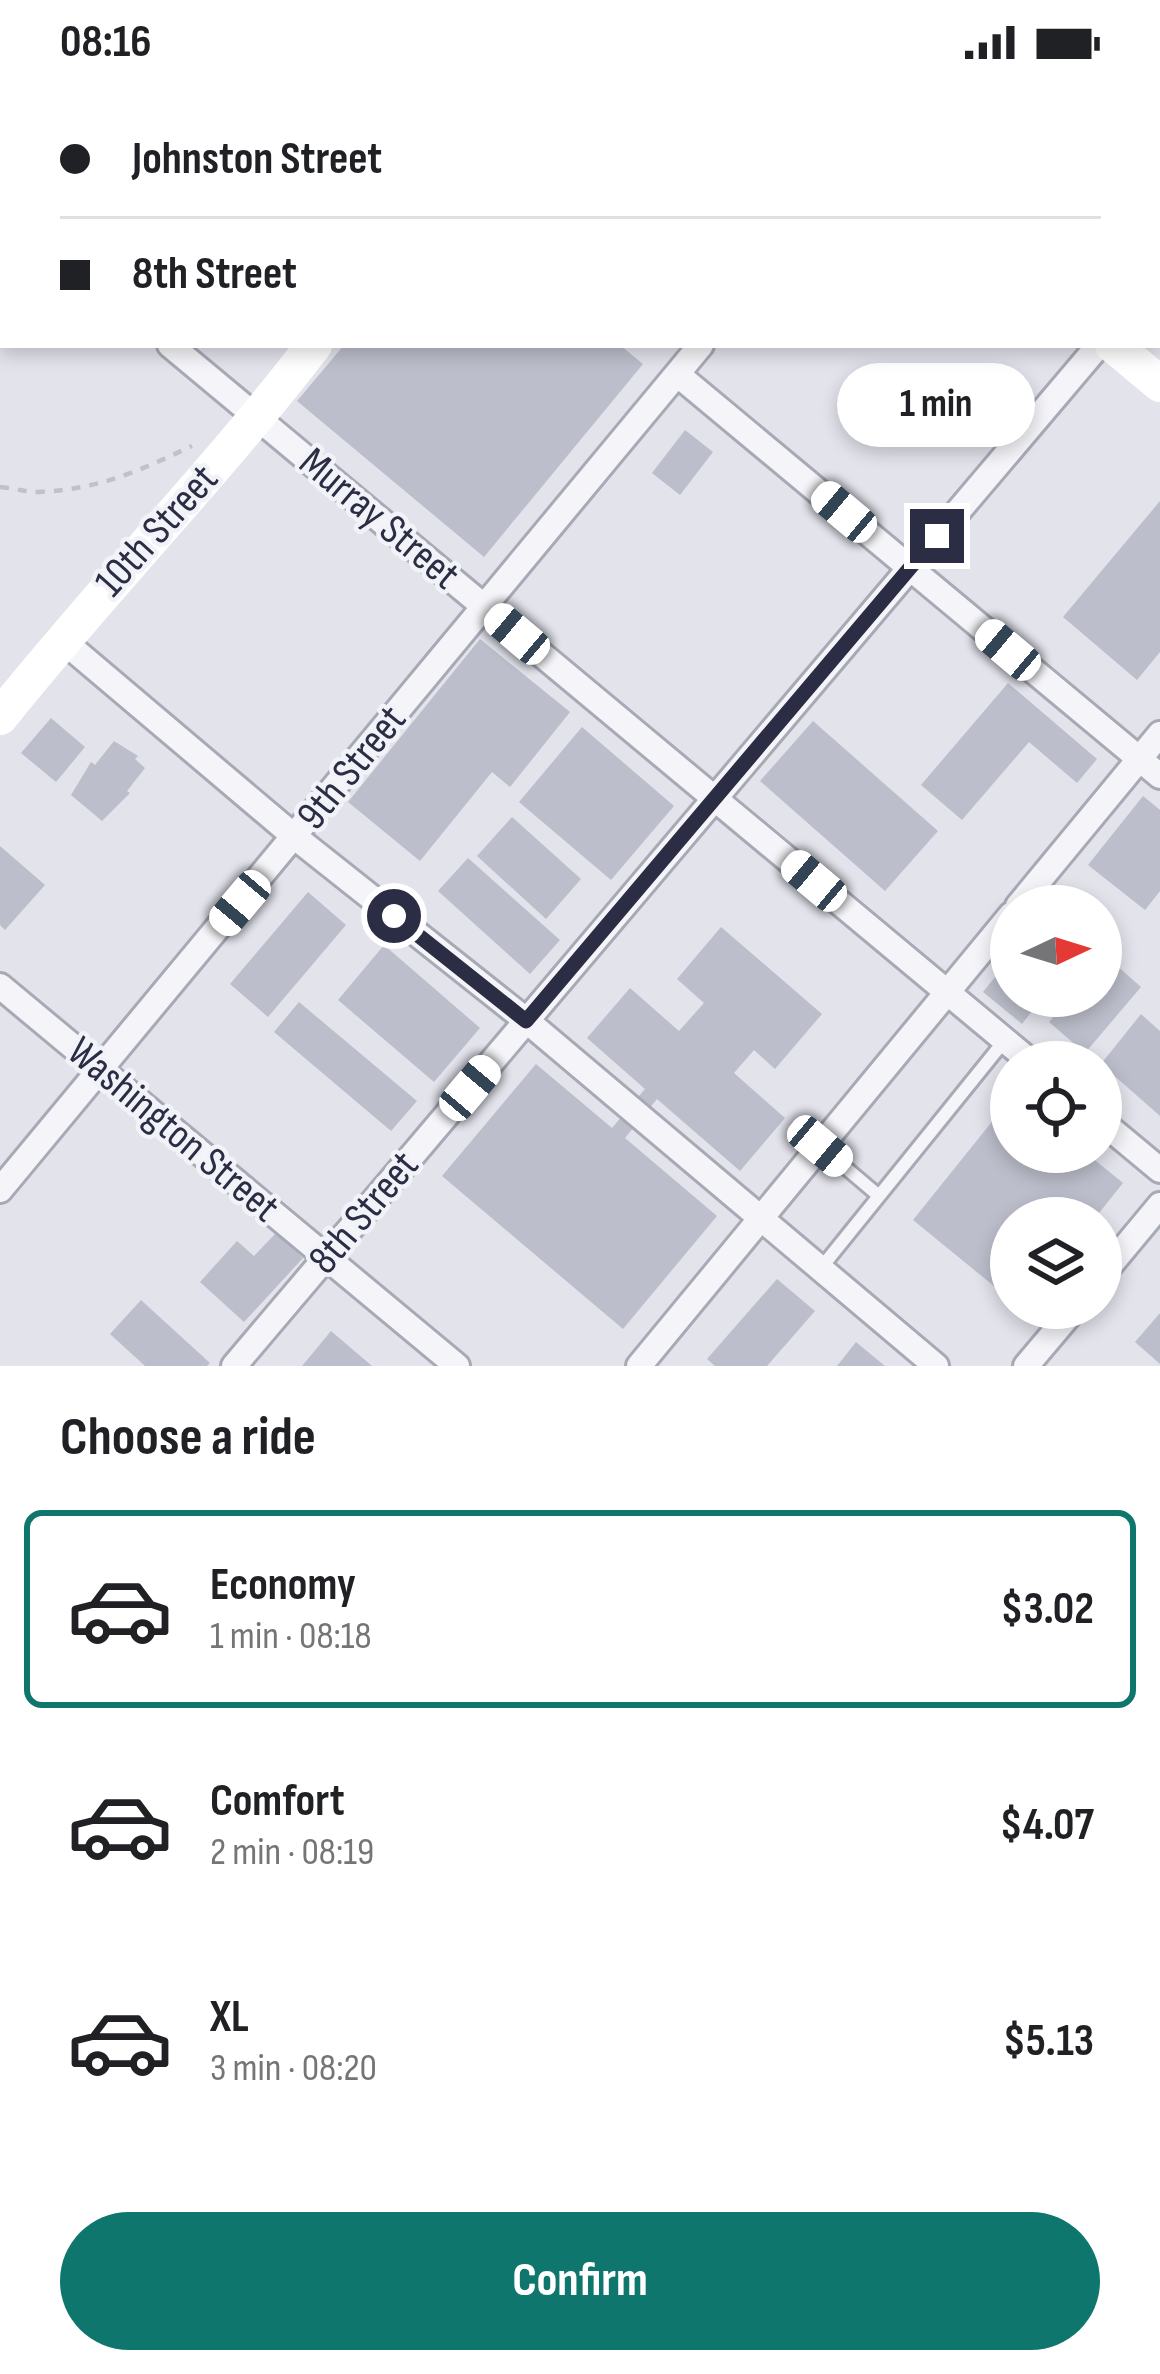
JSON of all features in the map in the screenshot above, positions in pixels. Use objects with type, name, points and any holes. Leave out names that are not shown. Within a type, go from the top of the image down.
[{"type":"main road","name":"10th Street","points":[[0,717],[61,639],[258,418],[312,348]]},
{"type":"main road","points":[[1117,348],[1160,384]]},
{"type":"street","name":"Murray Street","points":[[174,348],[1005,1040]]},
{"type":"street","name":"9th Street","points":[[0,1190],[699,348]]},
{"type":"street","name":"8th Street","points":[[234,1366],[1096,348]]},
{"type":"street","points":[[677,374],[1160,776]]},
{"type":"street","points":[[61,639],[936,1366]]},
{"type":"street","points":[[1035,885],[1160,734]]},
{"type":"street","points":[[638,1366],[990,940]]},
{"type":"street","name":"Washington Street","points":[[0,986],[457,1366]]},
{"type":"street","points":[[1122,1138],[1160,1170]]},
{"type":"street","points":[[1122,1251],[1160,1205]]},
{"type":"street","points":[[1027,1366],[1058,1329]]},
{"type":"lane","points":[[820,1270],[1005,1040]]},
{"type":"lane","points":[[820,1146],[879,1196]]},
{"type":"path","points":[[0,488],[32,492],[99,485],[123,479],[207,440]]},
{"type":"building","points":[[341,348],[624,348],[643,364],[484,557],[297,401]]},
{"type":"building","points":[[685,430],[713,452],[680,495],[652,473]]},
{"type":"building","points":[[1160,501],[1160,652],[1137,680],[1063,617]]},
{"type":"building","points":[[480,639],[570,712],[510,787],[492,772],[420,861],[348,802]]},
{"type":"building","points":[[1008,683],[1097,759],[1077,783],[1029,742],[962,820],[921,785]]},
{"type":"building","points":[[51,718],[85,747],[56,782],[21,753]]},
{"type":"building","points":[[813,721],[938,831],[885,891],[760,781]]},
{"type":"building","points":[[582,727],[674,806],[611,880],[519,802]]},
{"type":"building","points":[[114,741],[138,756],[135,759],[145,768],[127,791],[130,793],[102,821],[71,795],[91,762],[95,765]]},
{"type":"building","points":[[1143,796],[1160,810],[1160,891],[1145,910],[1122,892],[1122,885],[1113,885],[1088,865]]},
{"type":"building","points":[[512,817],[581,879],[546,919],[477,856]]},
{"type":"building","points":[[0,846],[45,885],[5,930],[0,925]]},
{"type":"building","points":[[468,858],[560,940],[530,974],[438,891]]},
{"type":"building","points":[[308,892],[346,925],[268,1017],[230,984]]},
{"type":"building","points":[[721,927],[822,1014],[775,1069],[754,1050],[734,1073],[785,1118],[740,1171],[657,1099],[625,1138],[717,1216],[623,1329],[442,1176],[536,1064],[612,1128],[645,1089],[587,1038],[630,988],[679,1031],[704,1003],[677,979]]},
{"type":"building","points":[[384,945],[480,1028],[434,1082],[338,1000]]},
{"type":"building","points":[[1122,970],[1141,987],[1122,1009]]},
{"type":"building","points":[[299,1002],[417,1101],[391,1131],[274,1032]]},
{"type":"building","points":[[1141,1014],[1160,1031],[1160,1116],[1122,1083],[1119,1041]]},
{"type":"building","points":[[1053,1017],[1116,1017],[1095,1041],[1071,1041],[1049,1022]]},
{"type":"building","points":[[990,1124],[990,1173],[1111,1173],[1123,1183],[1112,1197],[990,1197],[990,1283],[913,1220]]},
{"type":"building","points":[[276,1233],[303,1258],[244,1322],[200,1282],[237,1241],[254,1256]]},
{"type":"building","points":[[777,1279],[815,1311],[767,1366],[715,1366],[707,1359]]},
{"type":"building","points":[[141,1300],[210,1363],[145,1366],[110,1334]]},
{"type":"building","points":[[1160,1313],[1160,1364],[1135,1342]]},
{"type":"building","points":[[331,1331],[372,1366],[302,1366]]},
{"type":"building","points":[[856,1342],[885,1366],[837,1366]]},
{"type":"route","points":[[394,916],[526,1021],[937,536]]}]
